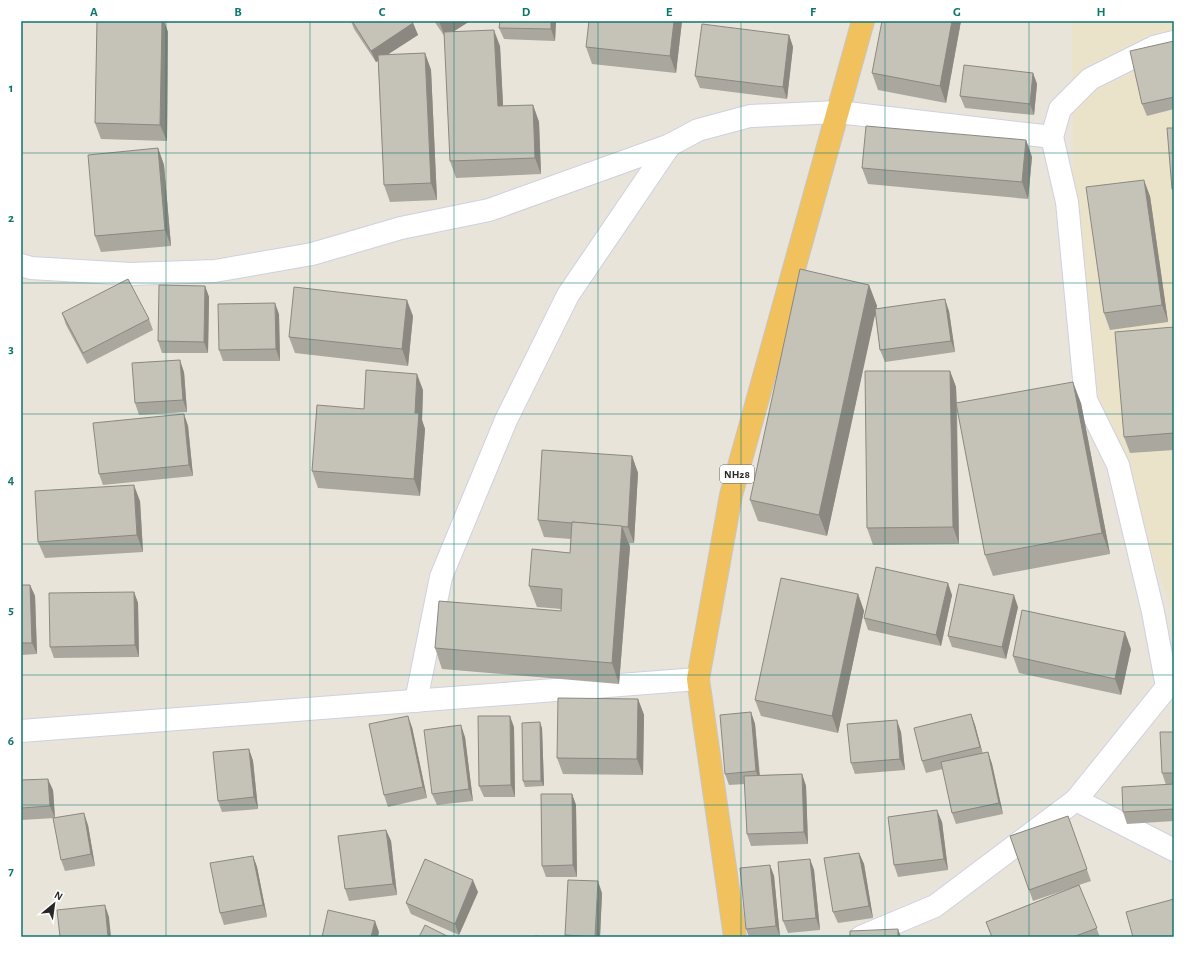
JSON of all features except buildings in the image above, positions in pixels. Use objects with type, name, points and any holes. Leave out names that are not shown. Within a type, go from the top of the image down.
[{"type":"highway","name":"NH28","points":[[735,937],[698,679],[731,495],[863,21]]},
{"type":"street","points":[[861,937],[935,906],[1076,800],[1171,685],[1118,465],[1086,400],[1067,202],[1052,137],[1060,109],[1090,79],[1154,48],[1174,42]]},
{"type":"street","points":[[21,265],[31,268],[130,274],[215,271],[312,254],[401,228],[489,210],[670,145],[698,130],[750,116],[838,112],[1052,137]]},
{"type":"street","points":[[416,701],[441,577],[506,420],[568,295],[670,145]]},
{"type":"street","points":[[21,731],[698,679]]},
{"type":"street","points":[[1076,800],[1174,850]]},
{"type":"shaded area","points":[[1064,21],[1174,21],[1174,618],[1098,395],[1073,180],[1072,24]]}]
